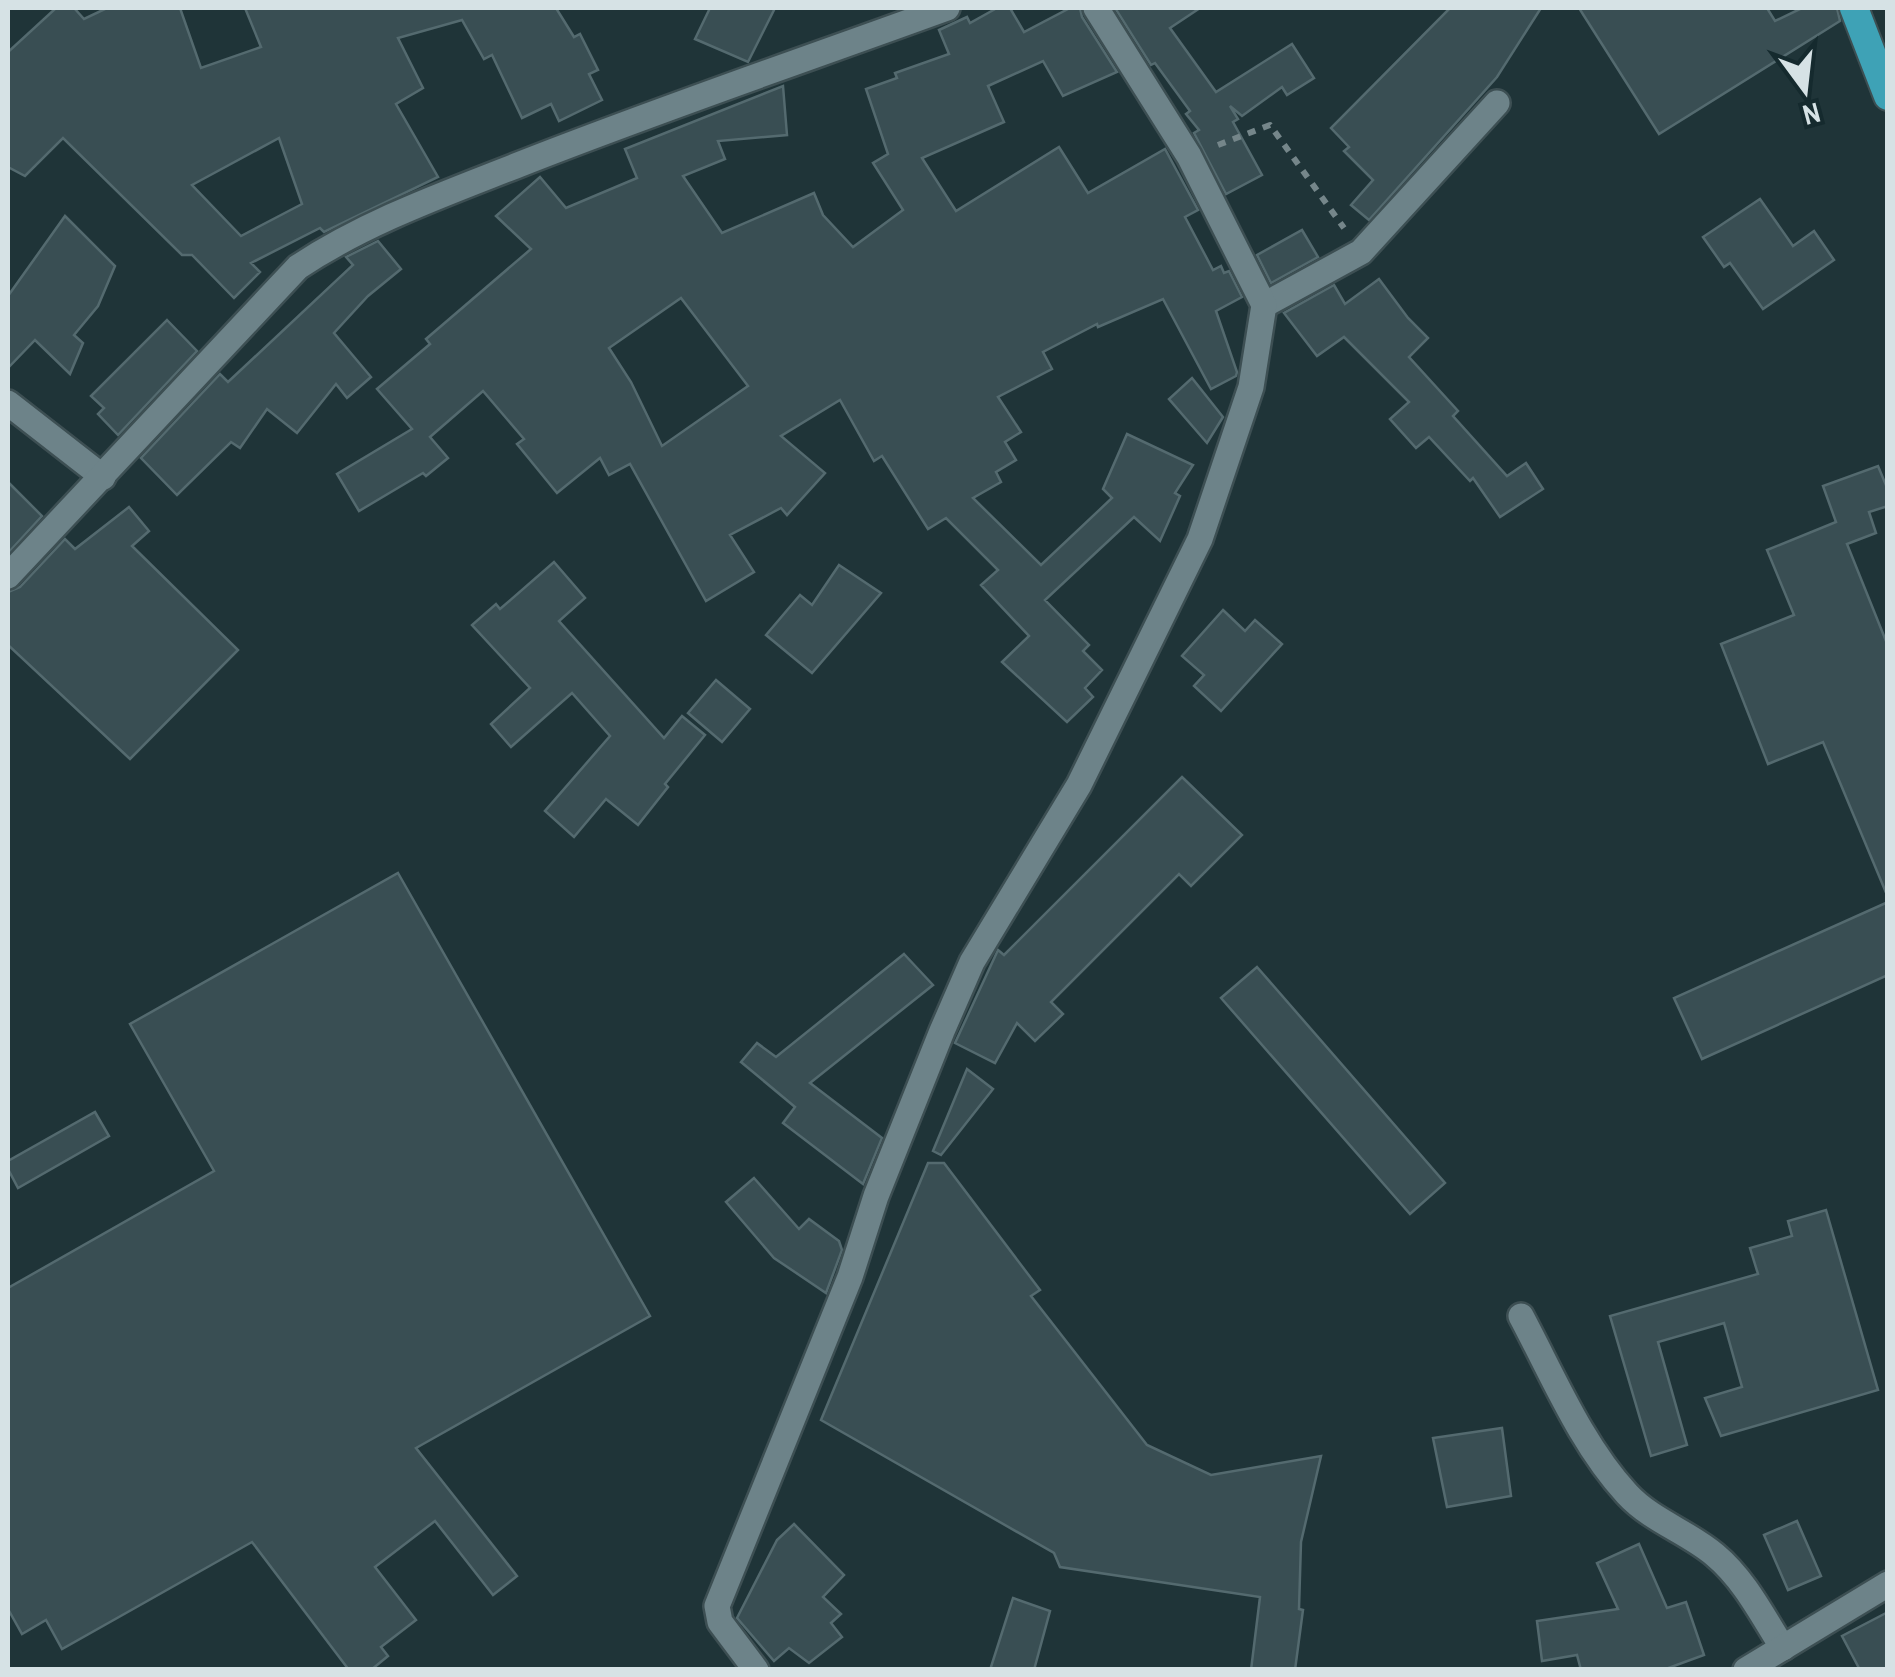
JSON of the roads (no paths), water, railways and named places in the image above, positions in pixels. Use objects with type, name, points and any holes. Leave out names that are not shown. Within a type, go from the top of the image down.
[{"type":"highway","points":[[1854,8],[1888,96]]},
{"type":"street","points":[[8,576],[298,268],[333,244],[383,218],[627,122],[948,8]]},
{"type":"street","points":[[756,1670],[720,1622],[717,1606],[850,1277],[883,1177],[972,962],[1079,786],[1200,539],[1251,387],[1264,306],[1189,156],[1096,8]]},
{"type":"street","points":[[1264,306],[1361,252],[1496,103]]},
{"type":"street","points":[[8,403],[103,477]]},
{"type":"street","points":[[1521,1316],[1601,1465],[1630,1498],[1667,1527],[1714,1554],[1740,1581],[1783,1648]]},
{"type":"street","points":[[1746,1670],[1888,1584]]}]
